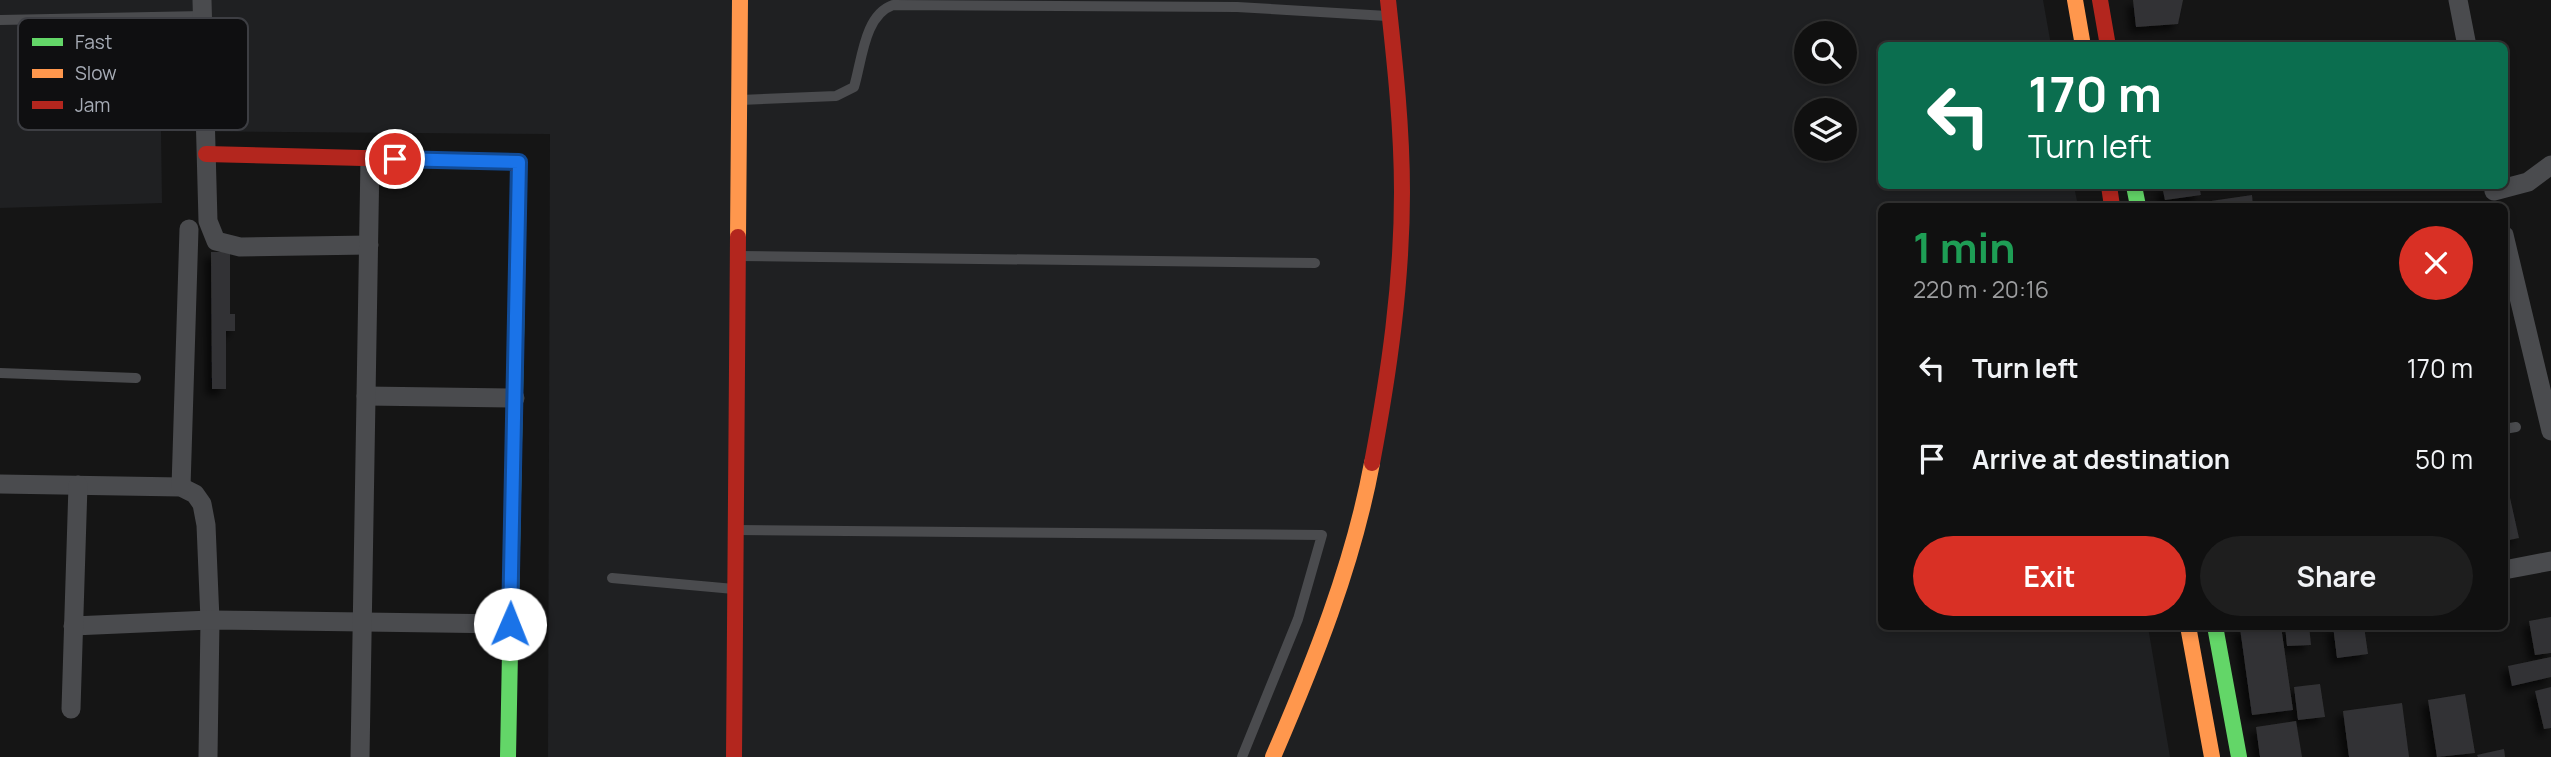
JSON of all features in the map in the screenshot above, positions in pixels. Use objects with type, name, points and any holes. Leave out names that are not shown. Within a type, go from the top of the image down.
[{"type":"street","points":[[734,757],[740,0]]},
{"type":"street","points":[[2075,0],[2082,42]]},
{"type":"street","points":[[2100,0],[2107,42]]},
{"type":"street","points":[[2458,0],[2466,42]]},
{"type":"street","points":[[1273,757],[1290,722],[1346,564],[1364,502],[1383,403],[1394,323],[1400,225],[1400,131],[1389,8]]},
{"type":"street","points":[[205,130],[208,221],[216,241],[240,247],[369,245]]},
{"type":"street","points":[[206,154],[519,162],[508,757]]},
{"type":"street","points":[[360,757],[370,158]]},
{"type":"street","points":[[2495,194],[2528,182],[2551,165]]},
{"type":"street","points":[[181,487],[189,229]]},
{"type":"street","points":[[2508,252],[2551,431]]},
{"type":"street","points":[[366,396],[514,398]]},
{"type":"street","points":[[0,484],[181,487],[195,494],[202,504],[211,620],[208,757]]},
{"type":"street","points":[[71,709],[78,485]]},
{"type":"street","points":[[2508,568],[2551,561]]},
{"type":"street","points":[[73,626],[211,620],[510,624]]},
{"type":"street","points":[[2189,630],[2212,757]]},
{"type":"street","points":[[2216,630],[2239,757]]},
{"type":"lane","points":[[739,100],[836,96],[849,92],[854,87],[872,23],[881,11],[893,5],[1389,8]]},
{"type":"lane","points":[[34,18],[202,8]]},
{"type":"lane","points":[[0,20],[18,19]]},
{"type":"lane","points":[[738,256],[1315,263]]},
{"type":"lane","points":[[0,373],[136,378]]},
{"type":"lane","points":[[2508,428],[2516,426]]},
{"type":"lane","points":[[735,530],[1322,535],[1298,619],[1242,757]]},
{"type":"lane","points":[[612,579],[735,589]]},
{"type":"shaded area","points":[[0,0],[2043,0],[2050,42],[1878,42],[1878,189],[2075,189],[2077,203],[1878,203],[1878,630],[2149,630],[2170,757],[548,757],[550,134],[161,131],[162,203],[0,208]]},
{"type":"building","points":[[2133,0],[2183,0],[2178,24],[2136,27]]},
{"type":"building","points":[[2163,189],[2200,189],[2201,195],[2165,200]]},
{"type":"building","points":[[2252,195],[2253,203],[2211,203]]},
{"type":"building","points":[[211,252],[230,252],[230,314],[235,314],[235,331],[226,331],[226,389],[212,389]]},
{"type":"building","points":[[2508,489],[2519,538],[2508,540]]},
{"type":"building","points":[[2551,617],[2551,653],[2535,655],[2529,621]]},
{"type":"building","points":[[2240,630],[2282,630],[2293,710],[2252,715]]},
{"type":"building","points":[[2285,630],[2309,630],[2311,645],[2287,646]]},
{"type":"building","points":[[2334,630],[2365,630],[2368,654],[2337,658]]},
{"type":"building","points":[[2551,657],[2551,677],[2512,686],[2508,666]]},
{"type":"building","points":[[2320,684],[2325,717],[2298,720],[2294,687]]},
{"type":"building","points":[[2551,687],[2551,728],[2544,729],[2535,691]]},
{"type":"building","points":[[2465,694],[2475,753],[2437,757],[2428,700]]},
{"type":"building","points":[[2402,703],[2409,757],[2349,757],[2343,711]]},
{"type":"building","points":[[2296,721],[2302,757],[2260,757],[2256,727]]},
{"type":"building","points":[[2504,749],[2505,757],[2477,755]]},
{"type":"traffic: fast","points":[[2135,189],[2137,203]]},
{"type":"traffic: fast","points":[[508,757],[517,286]]},
{"type":"traffic: fast","points":[[2216,630],[2239,757]]},
{"type":"traffic: slow","points":[[738,237],[740,0]]},
{"type":"traffic: slow","points":[[2075,0],[2082,42]]},
{"type":"traffic: slow","points":[[1273,757],[1331,613],[1354,539],[1372,463]]},
{"type":"traffic: slow","points":[[2189,630],[2212,757]]},
{"type":"traffic: jam","points":[[1372,463],[1384,395],[1400,260],[1402,168],[1388,0]]},
{"type":"traffic: jam","points":[[2100,0],[2107,42]]},
{"type":"traffic: jam","points":[[206,154],[519,162],[517,286]]},
{"type":"traffic: jam","points":[[2109,189],[2112,203]]},
{"type":"traffic: jam","points":[[734,757],[738,237]]},
{"type":"route","points":[[395,159],[519,162],[510,624]]}]
